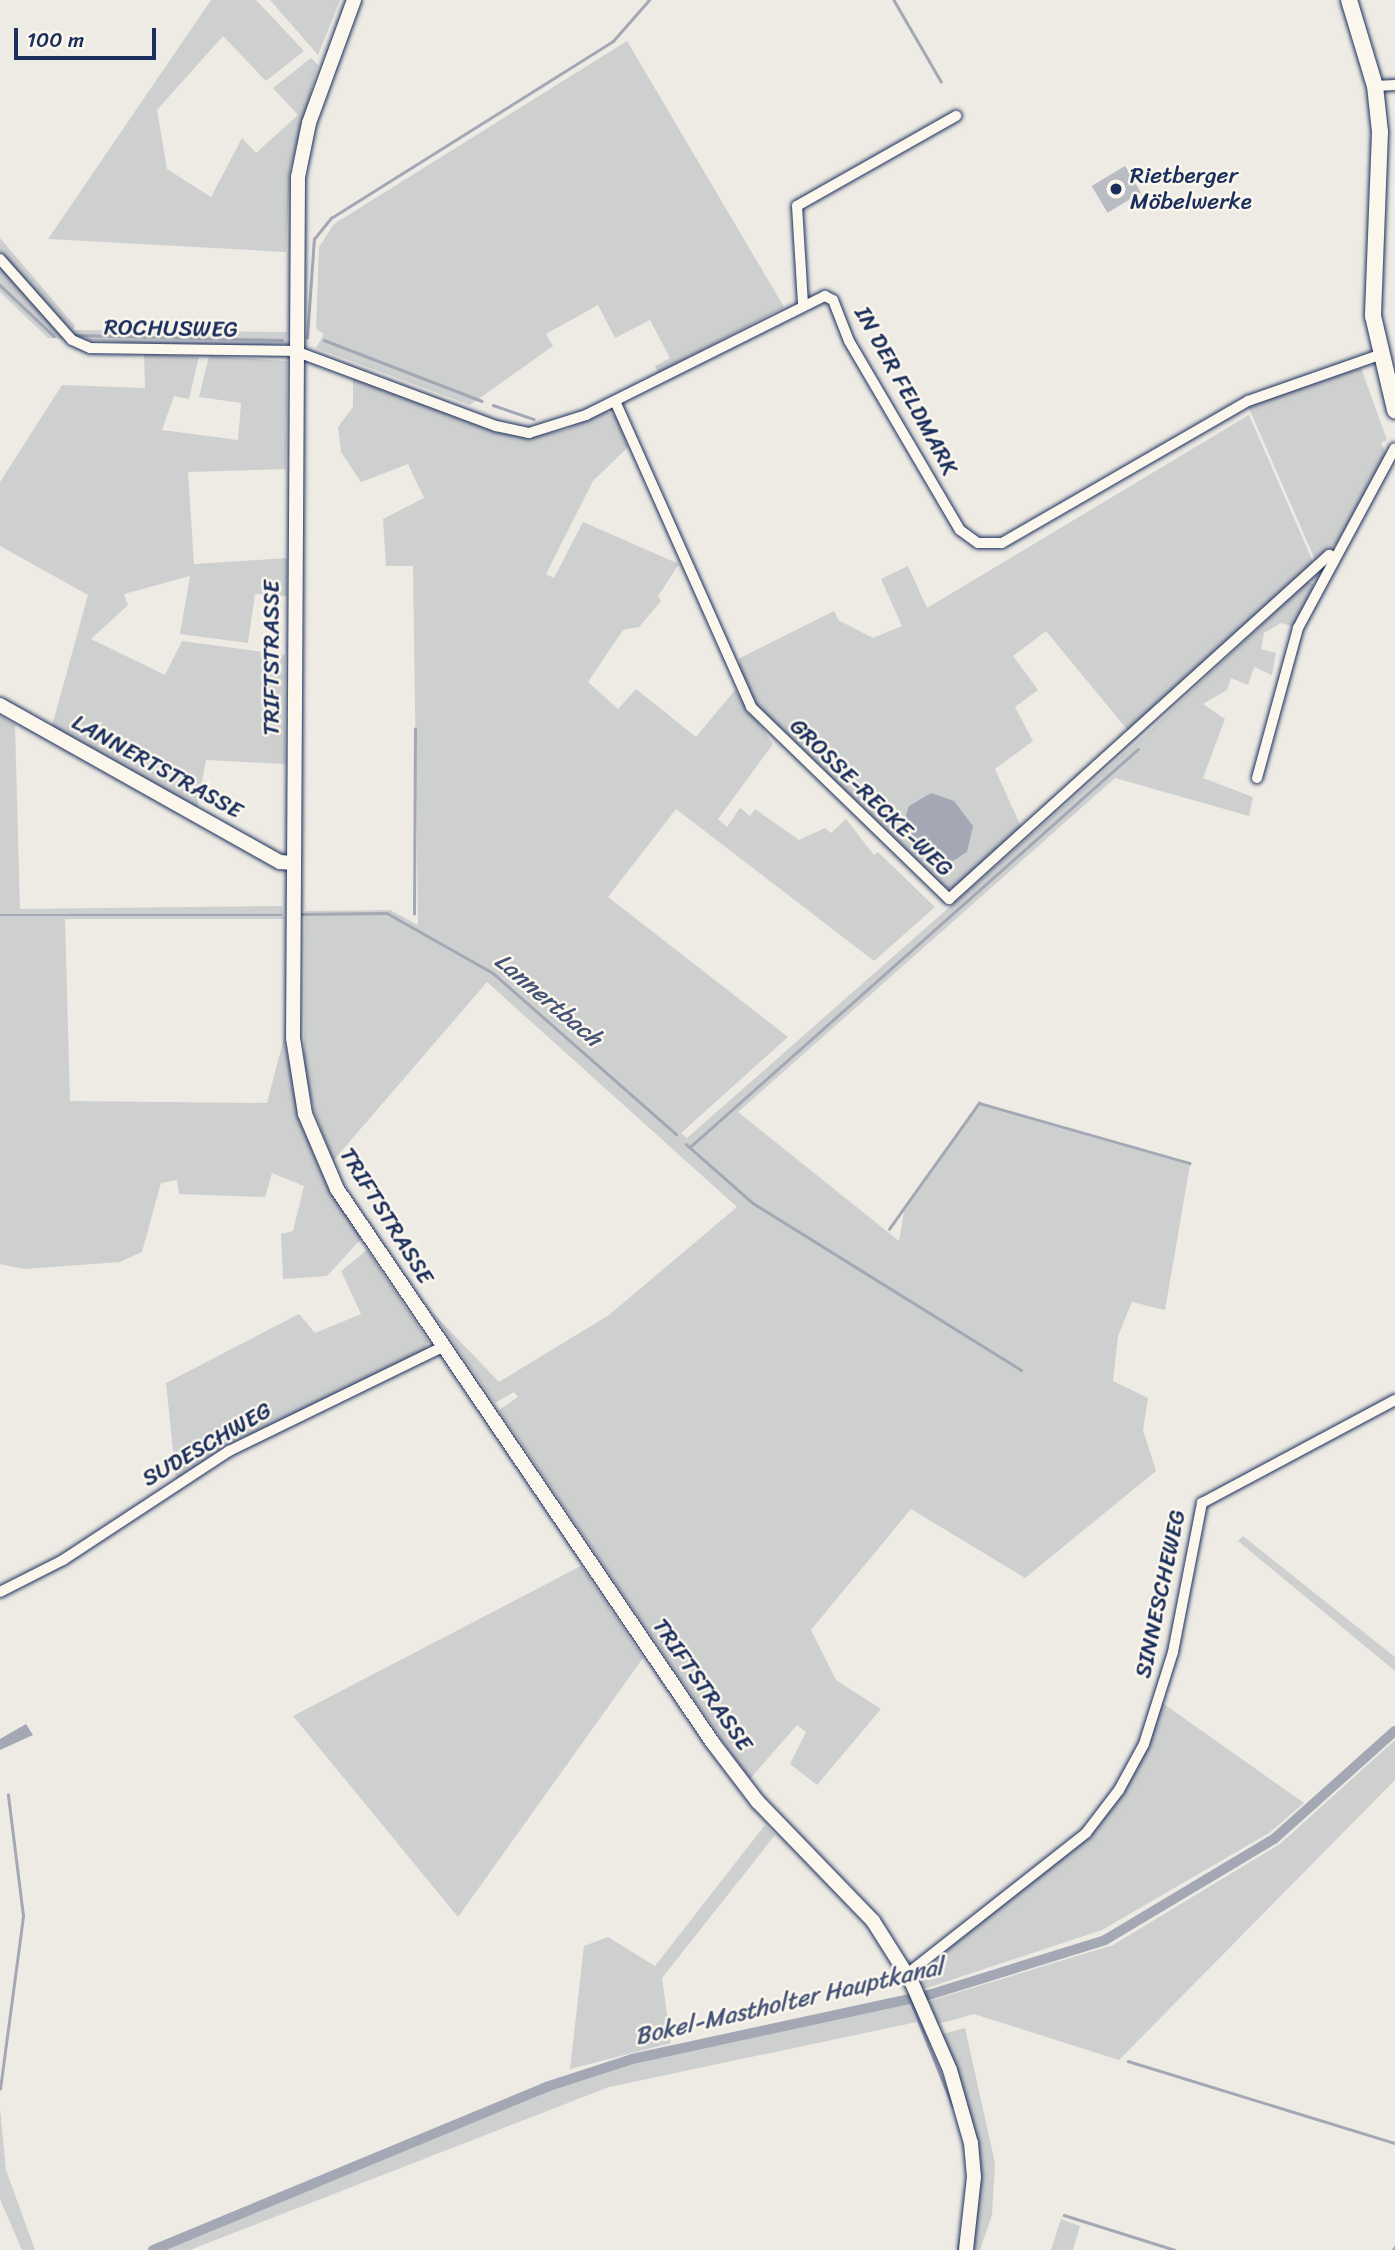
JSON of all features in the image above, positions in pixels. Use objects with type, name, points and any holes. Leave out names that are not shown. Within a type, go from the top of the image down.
[{"type":"main road","points":[[1349,0],[1375,86],[1379,186],[1372,275],[1379,355],[1395,410]]},
{"type":"street","name":"TRIFTSTRASSE","points":[[354,0],[309,123],[298,177],[293,1038],[305,1114],[337,1189],[713,1743],[758,1802],[873,1921],[910,1978],[926,2012],[971,2143],[974,2177],[966,2250]]},
{"type":"street","points":[[1375,86],[1395,85]]},
{"type":"street","points":[[803,304],[797,206],[956,116]]},
{"type":"street","name":"ROCHUSWEG","points":[[0,259],[72,340],[90,348],[295,351]]},
{"type":"street","name":"IN DER FELDMARK","points":[[295,351],[496,426],[529,433],[564,426],[803,304],[825,296],[833,300],[849,341],[953,519],[978,543],[1002,543],[1248,401],[1379,355]]},
{"type":"street","name":"GROSSE-RECKE-WEG","points":[[615,401],[751,707],[948,899],[1309,574],[1334,557]]},
{"type":"street","name":"GROSSE-RECKE-WEG","points":[[1257,778],[1298,628],[1395,448]]},
{"type":"street","points":[[1309,574],[1322,582]]},
{"type":"street","name":"LANNERTSTRASSE","points":[[0,705],[280,862],[293,863]]},
{"type":"street","name":"SUDESCHWEG","points":[[0,1592],[64,1560],[229,1451],[442,1347]]},
{"type":"street","name":"SINNESCHEWEG","points":[[910,1978],[1086,1833],[1119,1790],[1144,1744],[1173,1652],[1202,1503],[1395,1400]]},
{"type":"shaded area","points":[[211,0],[256,0],[304,51],[266,81],[223,36],[157,110],[167,169],[211,197],[242,138],[256,153],[298,115],[273,88],[311,58],[318,65],[290,169],[286,252],[48,239]]},
{"type":"shaded area","points":[[270,0],[340,0],[318,55]]},
{"type":"shaded area","points":[[627,41],[784,307],[658,373],[655,366],[670,358],[650,320],[615,338],[598,305],[546,334],[553,346],[470,405],[316,348],[324,334],[316,329],[319,247],[334,224]]},
{"type":"shaded area","points":[[0,238],[75,326],[73,330],[287,332],[286,344],[206,347],[48,338],[0,292]]},
{"type":"shaded area","points":[[144,354],[199,357],[189,399],[174,396],[162,430],[238,440],[241,403],[199,397],[209,356],[287,361],[286,469],[188,472],[194,564],[287,558],[287,596],[255,594],[248,643],[180,634],[190,576],[124,594],[128,605],[91,639],[165,675],[182,641],[285,655],[285,764],[206,760],[197,808],[52,726],[88,595],[0,546],[0,482],[62,385],[145,388]]},
{"type":"shaded area","points":[[1361,368],[1387,440],[1381,443],[1386,453],[1338,542],[1316,562],[1248,406]]},
{"type":"shaded area","points":[[353,376],[527,437],[565,430],[606,411],[617,417],[628,447],[593,481],[546,574],[554,578],[583,522],[679,564],[658,596],[661,601],[639,627],[623,630],[588,682],[618,709],[636,689],[696,737],[735,690],[773,744],[718,819],[727,827],[740,808],[750,816],[755,809],[799,840],[825,828],[831,833],[846,819],[874,855],[878,852],[935,907],[874,961],[676,809],[608,897],[788,1037],[681,1133],[687,1138],[1145,735],[1307,582],[1314,584],[1294,627],[1281,623],[1264,633],[1261,649],[1276,653],[1272,675],[1254,667],[1248,685],[1231,678],[1227,690],[1203,704],[1225,719],[1203,778],[1253,797],[1249,816],[1115,778],[738,1112],[899,1241],[904,1212],[979,1105],[1190,1165],[1165,1310],[1132,1302],[1118,1336],[1113,1381],[1148,1398],[1143,1430],[1156,1471],[1025,1578],[911,1509],[811,1630],[836,1680],[881,1709],[817,1785],[790,1764],[806,1732],[797,1725],[749,1780],[499,1410],[518,1397],[514,1392],[495,1403],[433,1313],[499,1382],[609,1315],[737,1207],[487,982],[333,1161],[314,1110],[304,1072],[305,911],[390,910],[418,925],[413,566],[386,566],[383,519],[424,498],[408,464],[361,482],[341,452],[338,427],[353,407]]},
{"type":"shaded area","points":[[1249,415],[1314,564],[1130,733],[1046,631],[1013,656],[1038,690],[1015,707],[1033,741],[995,769],[1022,829],[956,888],[939,888],[755,705],[738,672],[740,658],[834,611],[838,620],[873,638],[902,626],[881,579],[908,566],[927,608]]},
{"type":"shaded area","points":[[0,716],[15,725],[20,909],[282,906],[284,919],[65,919],[70,1101],[267,1103],[284,1038],[300,1115],[319,1168],[363,1237],[327,1276],[283,1279],[281,1234],[293,1231],[304,1186],[272,1173],[265,1197],[179,1194],[177,1180],[161,1183],[142,1252],[120,1262],[24,1269],[0,1264]]},
{"type":"shaded area","points":[[931,793],[954,801],[973,826],[967,852],[948,864],[925,857],[904,821],[909,806]]},
{"type":"shaded area","points":[[367,1250],[428,1341],[426,1350],[227,1447],[176,1479],[166,1383],[299,1314],[315,1333],[361,1314],[341,1271]]},
{"type":"shaded area","points":[[1243,1536],[1395,1657],[1395,1671],[1238,1541]]},
{"type":"shaded area","points":[[581,1566],[643,1658],[458,1917],[293,1716]]},
{"type":"shaded area","points":[[1161,1702],[1304,1803],[1269,1833],[1102,1930],[924,1989],[916,1975],[923,1966],[1064,1856],[1122,1792]]},
{"type":"shaded area","points":[[26,1724],[33,1735],[0,1750],[0,1739]]},
{"type":"shaded area","points":[[1395,1740],[1395,1780],[1119,2060],[974,2014],[938,2024],[929,2001],[1113,1945],[1280,1844]]},
{"type":"shaded area","points":[[765,1825],[775,1835],[662,1978],[671,2043],[570,2069],[584,1946],[608,1937],[655,1966]]},
{"type":"shaded area","points":[[909,2003],[917,2022],[609,2087],[190,2250],[159,2250],[547,2089],[633,2062]]},
{"type":"shaded area","points":[[965,2028],[995,2163],[992,2215],[980,2250],[970,2250],[980,2177],[966,2103],[942,2034]]},
{"type":"shaded area","points":[[0,2108],[6,2170],[35,2250],[22,2250],[0,2199]]},
{"type":"shaded area","points":[[1061,2219],[1080,2226],[1073,2250],[1051,2250]]},
{"type":"building","name":"Rietberger Möbelwerke","points":[[1125,166],[1141,193],[1108,213],[1092,186]]},
{"type":"waterway","points":[[307,338],[314,239],[331,218],[613,41],[649,0]]},
{"type":"waterway","points":[[894,0],[941,81]]},
{"type":"waterway","points":[[0,285],[54,336]]},
{"type":"waterway","points":[[76,335],[282,340]]},
{"type":"waterway","points":[[324,340],[482,401]]},
{"type":"waterway","points":[[493,405],[534,419]]},
{"type":"waterway","points":[[414,914],[415,729]]},
{"type":"waterway","points":[[690,1147],[1138,749]]},
{"type":"waterway","name":"Lannertbach","points":[[300,914],[387,913],[493,973],[676,1134]]},
{"type":"waterway","name":"Lannertbach","points":[[0,915],[281,915]]},
{"type":"waterway","points":[[889,1229],[979,1103],[1190,1163]]},
{"type":"waterway","name":"Lannertbach","points":[[686,1144],[753,1203],[1021,1370]]},
{"type":"waterway","name":"Bokel-Mastholter Hauptkanal","points":[[153,2250],[546,2087],[632,2059],[932,1994],[1105,1940],[1274,1839],[1395,1731]]},
{"type":"waterway","points":[[0,2089],[23,1916],[8,1795]]},
{"type":"waterway","points":[[910,1999],[953,2106]]},
{"type":"waterway","points":[[1128,2061],[1395,2143]]},
{"type":"waterway","points":[[1064,2215],[1175,2250]]},
{"type":"waterway","points":[[958,2250],[960,2240]]},
{"type":"place","name":"Rietberger Möbelwerke","points":[[1116,189]]}]
